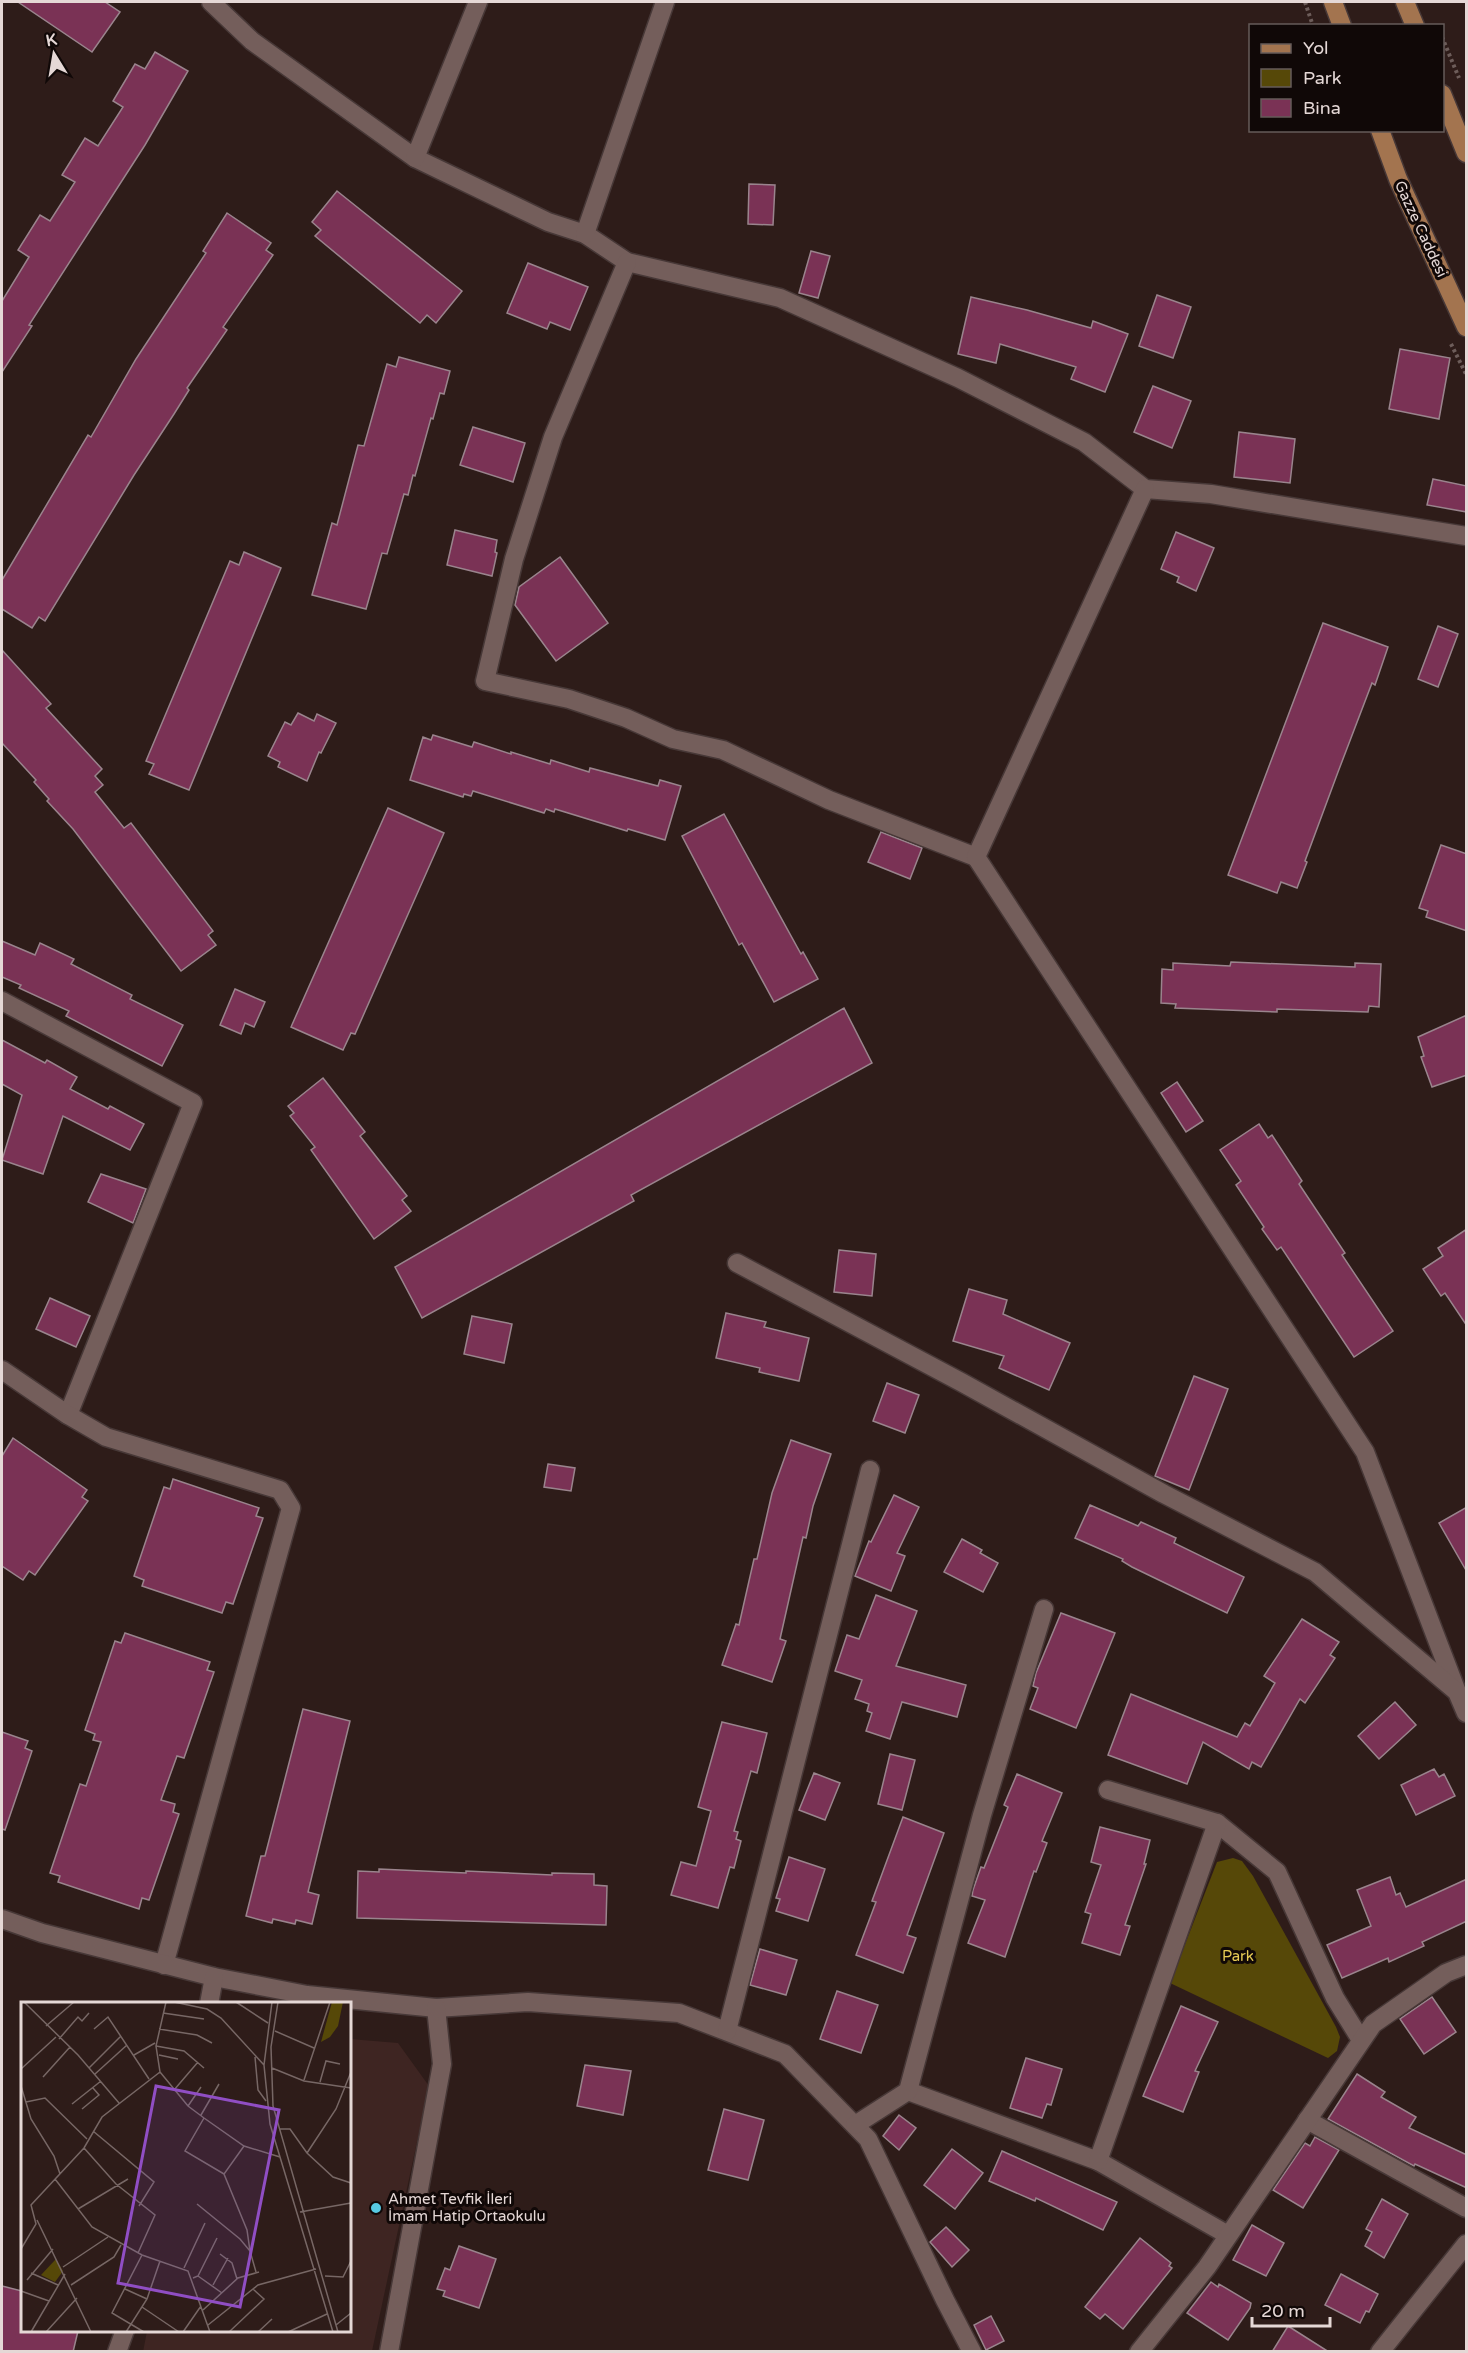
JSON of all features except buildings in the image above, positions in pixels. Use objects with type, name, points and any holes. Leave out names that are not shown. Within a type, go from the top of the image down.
[{"type":"main road","points":[[1333,2],[1341,24]]},
{"type":"main road","points":[[1405,2],[1414,24]]},
{"type":"main road","points":[[1444,96],[1467,153]]},
{"type":"main road","name":"Gazze Caddesi","points":[[1381,132],[1398,179],[1467,327]]},
{"type":"street","points":[[212,2],[252,41],[416,158],[548,222],[585,234],[627,262],[780,298],[958,378],[1084,442],[1145,489],[1211,494],[1467,536]]},
{"type":"street","points":[[416,158],[478,2]]},
{"type":"street","points":[[585,234],[665,2]]},
{"type":"street","points":[[627,262],[553,437],[514,559],[485,681],[569,699],[626,718],[673,739],[723,750],[829,800],[975,857],[1365,1452],[1467,1713]]},
{"type":"street","points":[[975,857],[1145,489]]},
{"type":"street","points":[[2,1001],[193,1103],[68,1415]]},
{"type":"street","points":[[737,1263],[941,1371],[1164,1494],[1315,1572],[1457,1692]]},
{"type":"street","points":[[2,1370],[68,1415],[106,1437],[280,1490],[291,1508],[164,1965]]},
{"type":"street","points":[[727,2031],[870,1470]]},
{"type":"street","points":[[855,2125],[908,2091],[982,1815],[1044,1609]]},
{"type":"street","points":[[1108,1790],[1217,1823],[1277,1872],[1335,1998],[1361,2040]]},
{"type":"street","points":[[1098,2161],[1217,1823]]},
{"type":"street","points":[[2,1919],[42,1933],[164,1965],[308,1995],[436,2008],[528,2002],[679,2013],[785,2054],[868,2139],[972,2352]]},
{"type":"street","points":[[1139,2352],[1207,2267],[1373,2024],[1446,1973],[1467,1965]]},
{"type":"street","points":[[209,2002],[214,1977]]},
{"type":"street","points":[[390,2352],[442,2064],[436,2008]]},
{"type":"street","points":[[908,2091],[1098,2161],[1228,2235]]},
{"type":"street","points":[[1307,2120],[1467,2208]]},
{"type":"street","points":[[1380,2352],[1467,2244]]},
{"type":"street","points":[[117,2352],[125,2332]]},
{"type":"path","points":[[1305,2],[1312,24]]},
{"type":"path","points":[[1444,40],[1462,88]]},
{"type":"shaded area","name":"Ahmet Tevfik İleri İmam Hatip Ortaokulu","points":[[351,2039],[398,2043],[429,2086],[372,2351],[143,2352],[147,2332],[351,2332]]},
{"type":"green space","name":"Park","points":[[1233,1858],[1242,1861],[1253,1876],[1336,2027],[1340,2037],[1337,2051],[1328,2058],[1170,1983],[1217,1862]]},
{"type":"place","name":"Ahmet Tevfik İleri İmam Hatip Ortaokulu","points":[[376,2208]]}]
